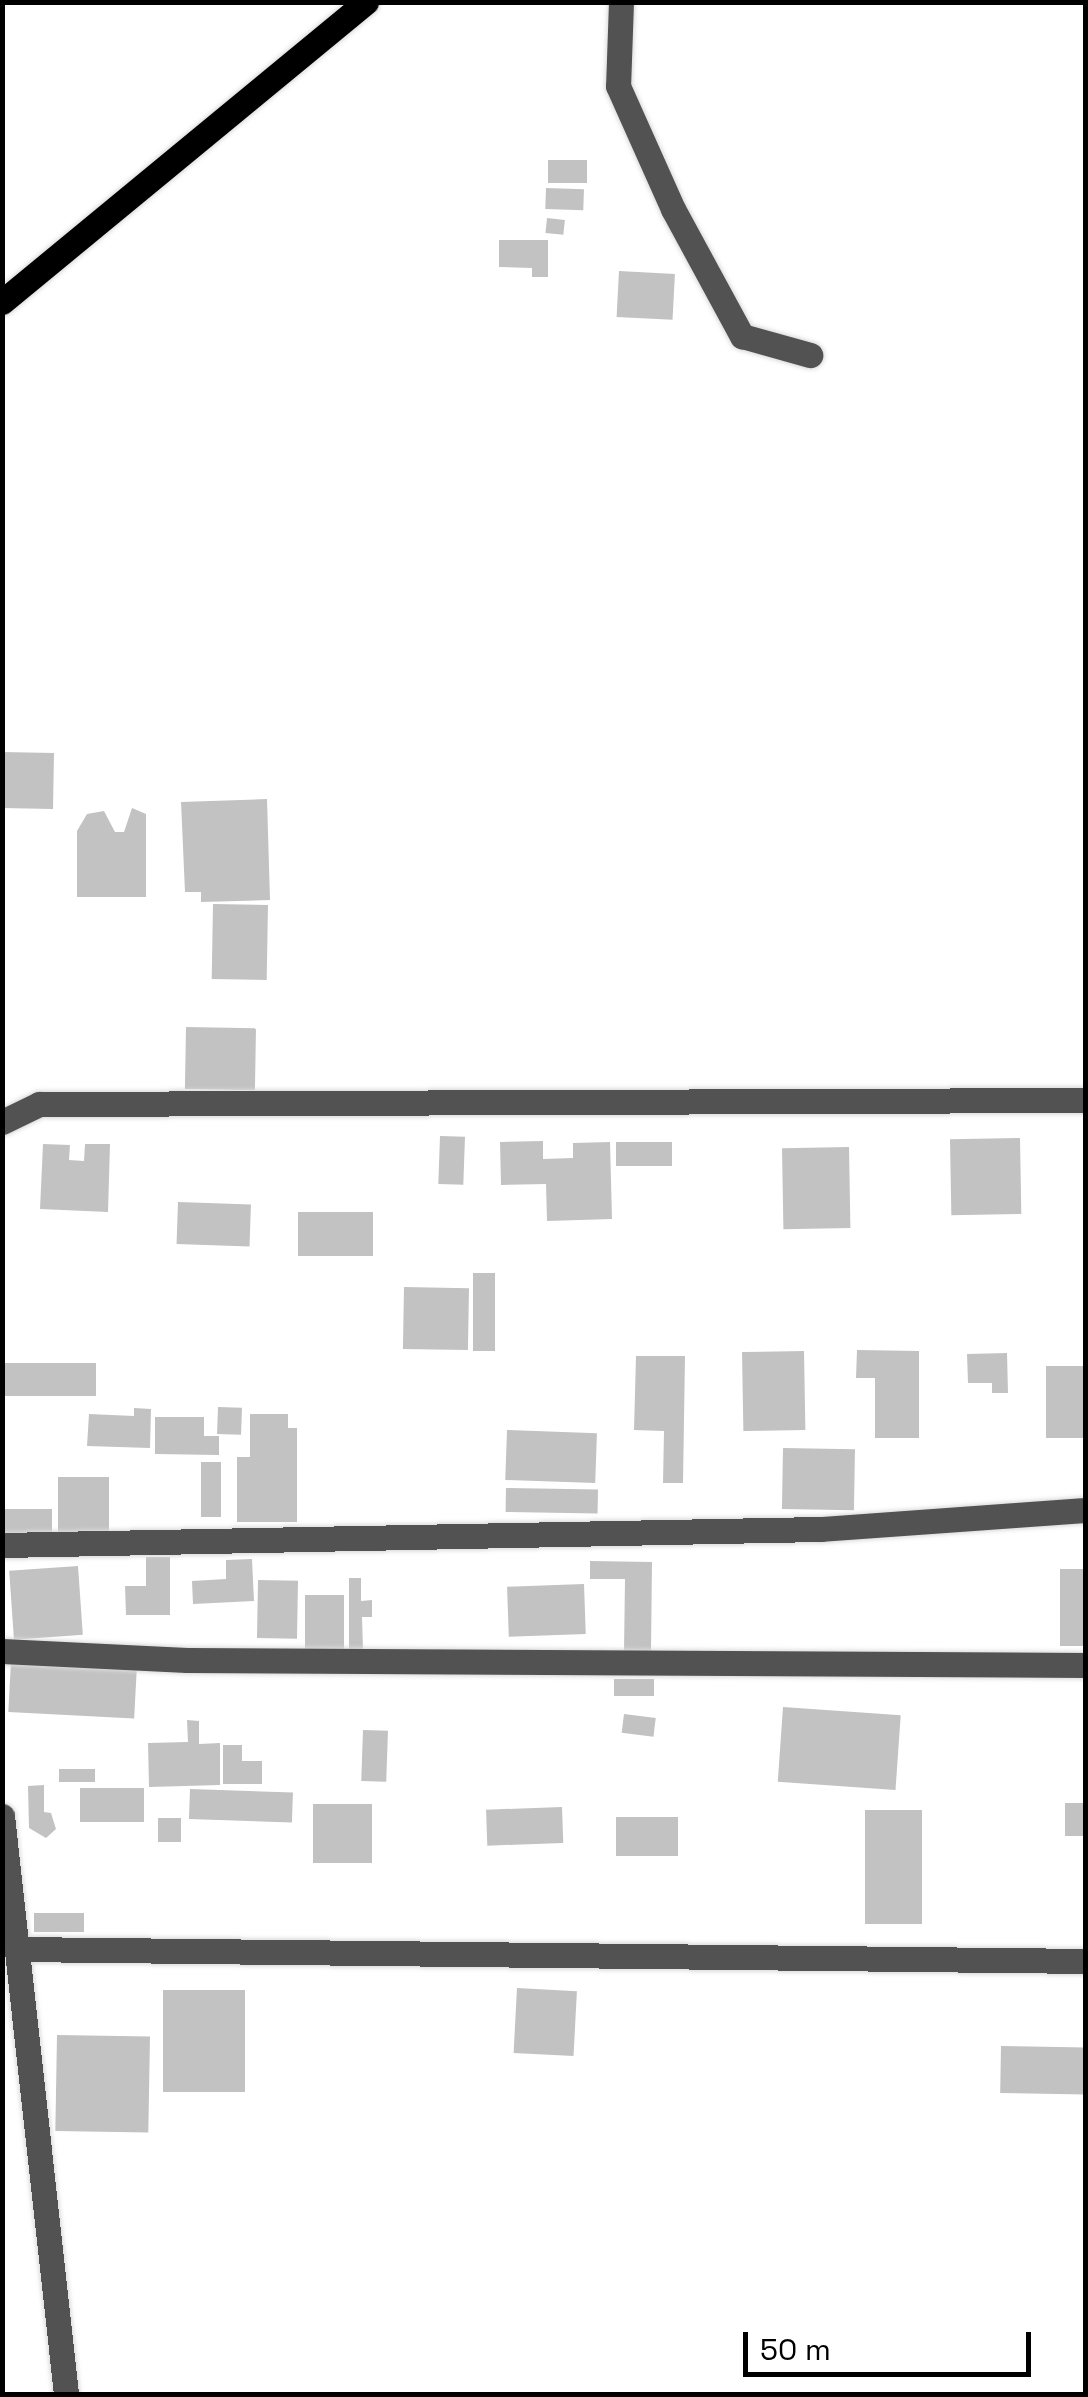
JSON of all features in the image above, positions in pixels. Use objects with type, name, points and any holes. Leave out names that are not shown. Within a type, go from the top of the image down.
[{"type":"main road","points":[[2,302],[366,2]]},
{"type":"street","points":[[620,2],[618,86],[673,209],[742,336],[810,354]]},
{"type":"street","points":[[2,1122],[39,1104],[1086,1100]]},
{"type":"street","points":[[2,1546],[822,1529],[1086,1510]]},
{"type":"street","points":[[2,1651],[187,1660],[1086,1665]]},
{"type":"street","points":[[2,1816],[66,2394]]},
{"type":"street","points":[[16,1948],[1086,1961]]},
{"type":"building","points":[[548,160],[587,160],[587,183],[548,183]]},
{"type":"building","points":[[546,188],[584,189],[583,210],[545,209]]},
{"type":"building","points":[[547,218],[565,220],[563,235],[545,233]]},
{"type":"building","points":[[499,240],[548,240],[548,277],[532,277],[532,268],[499,267]]},
{"type":"building","points":[[619,271],[675,274],[673,320],[617,317]]},
{"type":"building","points":[[2,752],[54,753],[53,809],[2,808]]},
{"type":"building","points":[[267,799],[270,900],[201,902],[201,892],[185,892],[181,802]]},
{"type":"building","points":[[132,808],[146,814],[146,897],[77,897],[77,831],[87,814],[104,811],[115,832],[124,832]]},
{"type":"building","points":[[213,904],[268,905],[267,980],[212,979]]},
{"type":"building","points":[[186,1027],[256,1028],[255,1090],[185,1089]]},
{"type":"building","points":[[440,1136],[465,1137],[463,1185],[438,1184]]},
{"type":"building","points":[[1020,1138],[1021,1214],[951,1215],[950,1139]]},
{"type":"building","points":[[543,1141],[543,1159],[573,1158],[573,1143],[610,1142],[612,1219],[547,1221],[546,1184],[501,1185],[500,1142]]},
{"type":"building","points":[[616,1142],[672,1142],[672,1166],[616,1166]]},
{"type":"building","points":[[43,1144],[70,1145],[69,1160],[84,1161],[85,1144],[110,1144],[108,1212],[40,1209]]},
{"type":"building","points":[[849,1147],[850,1228],[783,1229],[782,1148]]},
{"type":"building","points":[[178,1202],[251,1205],[249,1247],[177,1244]]},
{"type":"building","points":[[298,1212],[373,1212],[373,1256],[298,1256]]},
{"type":"building","points":[[473,1273],[495,1273],[495,1351],[473,1351]]},
{"type":"building","points":[[404,1287],[469,1288],[468,1350],[403,1349]]},
{"type":"building","points":[[857,1350],[919,1351],[919,1438],[875,1438],[875,1378],[856,1378]]},
{"type":"building","points":[[804,1351],[805,1430],[743,1431],[742,1352]]},
{"type":"building","points":[[1007,1353],[1008,1393],[992,1393],[992,1383],[968,1383],[967,1354]]},
{"type":"building","points":[[636,1356],[685,1356],[683,1483],[663,1483],[664,1431],[634,1430]]},
{"type":"building","points":[[3,1363],[96,1363],[96,1396],[3,1396]]},
{"type":"building","points":[[1046,1366],[1086,1366],[1086,1438],[1046,1438]]},
{"type":"building","points":[[218,1407],[242,1408],[241,1435],[217,1434]]},
{"type":"building","points":[[134,1408],[151,1409],[150,1448],[87,1446],[89,1414],[134,1416]]},
{"type":"building","points":[[250,1414],[288,1414],[288,1428],[297,1428],[297,1522],[237,1522],[237,1457],[250,1457]]},
{"type":"building","points":[[155,1417],[204,1417],[204,1436],[219,1436],[219,1455],[155,1454]]},
{"type":"building","points":[[507,1430],[597,1433],[595,1483],[505,1480]]},
{"type":"building","points":[[783,1448],[855,1449],[854,1510],[782,1509]]},
{"type":"building","points":[[201,1462],[221,1462],[221,1517],[201,1517]]},
{"type":"building","points":[[58,1477],[109,1477],[109,1538],[58,1538]]},
{"type":"building","points":[[506,1488],[598,1490],[598,1514],[506,1512]]},
{"type":"building","points":[[3,1509],[52,1509],[52,1539],[3,1539]]},
{"type":"building","points":[[146,1557],[170,1557],[170,1615],[126,1615],[125,1586],[146,1586]]},
{"type":"building","points":[[252,1559],[254,1601],[193,1604],[192,1581],[226,1579],[226,1560]]},
{"type":"building","points":[[590,1561],[652,1562],[651,1652],[624,1651],[625,1579],[590,1579]]},
{"type":"building","points":[[78,1566],[83,1635],[14,1640],[9,1571]]},
{"type":"building","points":[[1060,1569],[1086,1569],[1086,1646],[1060,1646]]},
{"type":"building","points":[[349,1578],[361,1578],[361,1601],[372,1600],[372,1617],[362,1617],[363,1650],[349,1650]]},
{"type":"building","points":[[258,1580],[298,1581],[297,1639],[257,1638]]},
{"type":"building","points":[[584,1584],[586,1634],[509,1637],[507,1587]]},
{"type":"building","points":[[305,1595],[344,1595],[344,1654],[305,1654]]},
{"type":"building","points":[[11,1661],[137,1668],[134,1719],[8,1712]]},
{"type":"building","points":[[614,1679],[654,1679],[654,1696],[614,1696]]},
{"type":"building","points":[[783,1707],[901,1715],[895,1790],[778,1782]]},
{"type":"building","points":[[624,1714],[656,1718],[653,1737],[622,1733]]},
{"type":"building","points":[[187,1720],[199,1721],[199,1744],[220,1743],[220,1785],[149,1787],[148,1743],[188,1742]]},
{"type":"building","points":[[363,1730],[388,1731],[386,1782],[361,1781]]},
{"type":"building","points":[[223,1745],[242,1745],[242,1761],[262,1761],[262,1784],[223,1784]]},
{"type":"building","points":[[59,1769],[95,1769],[95,1782],[59,1782]]},
{"type":"building","points":[[44,1785],[44,1812],[51,1813],[56,1829],[46,1838],[29,1828],[28,1786]]},
{"type":"building","points":[[80,1788],[144,1788],[144,1822],[80,1822]]},
{"type":"building","points":[[190,1789],[293,1793],[292,1823],[189,1819]]},
{"type":"building","points":[[1065,1803],[1086,1803],[1086,1836],[1065,1836]]},
{"type":"building","points":[[313,1804],[372,1804],[372,1863],[313,1863]]},
{"type":"building","points":[[562,1807],[563,1843],[487,1846],[486,1810]]},
{"type":"building","points":[[865,1810],[922,1810],[922,1924],[865,1924]]},
{"type":"building","points":[[616,1817],[678,1817],[678,1856],[616,1856]]},
{"type":"building","points":[[158,1818],[181,1818],[181,1842],[158,1842]]},
{"type":"building","points":[[34,1913],[84,1913],[84,1932],[34,1932]]},
{"type":"building","points":[[517,1988],[577,1991],[574,2056],[514,2053]]},
{"type":"building","points":[[163,1990],[245,1990],[245,2092],[163,2092]]},
{"type":"building","points":[[57,2035],[150,2037],[148,2133],[55,2131]]},
{"type":"building","points":[[1001,2046],[1086,2047],[1085,2094],[1000,2093]]}]
